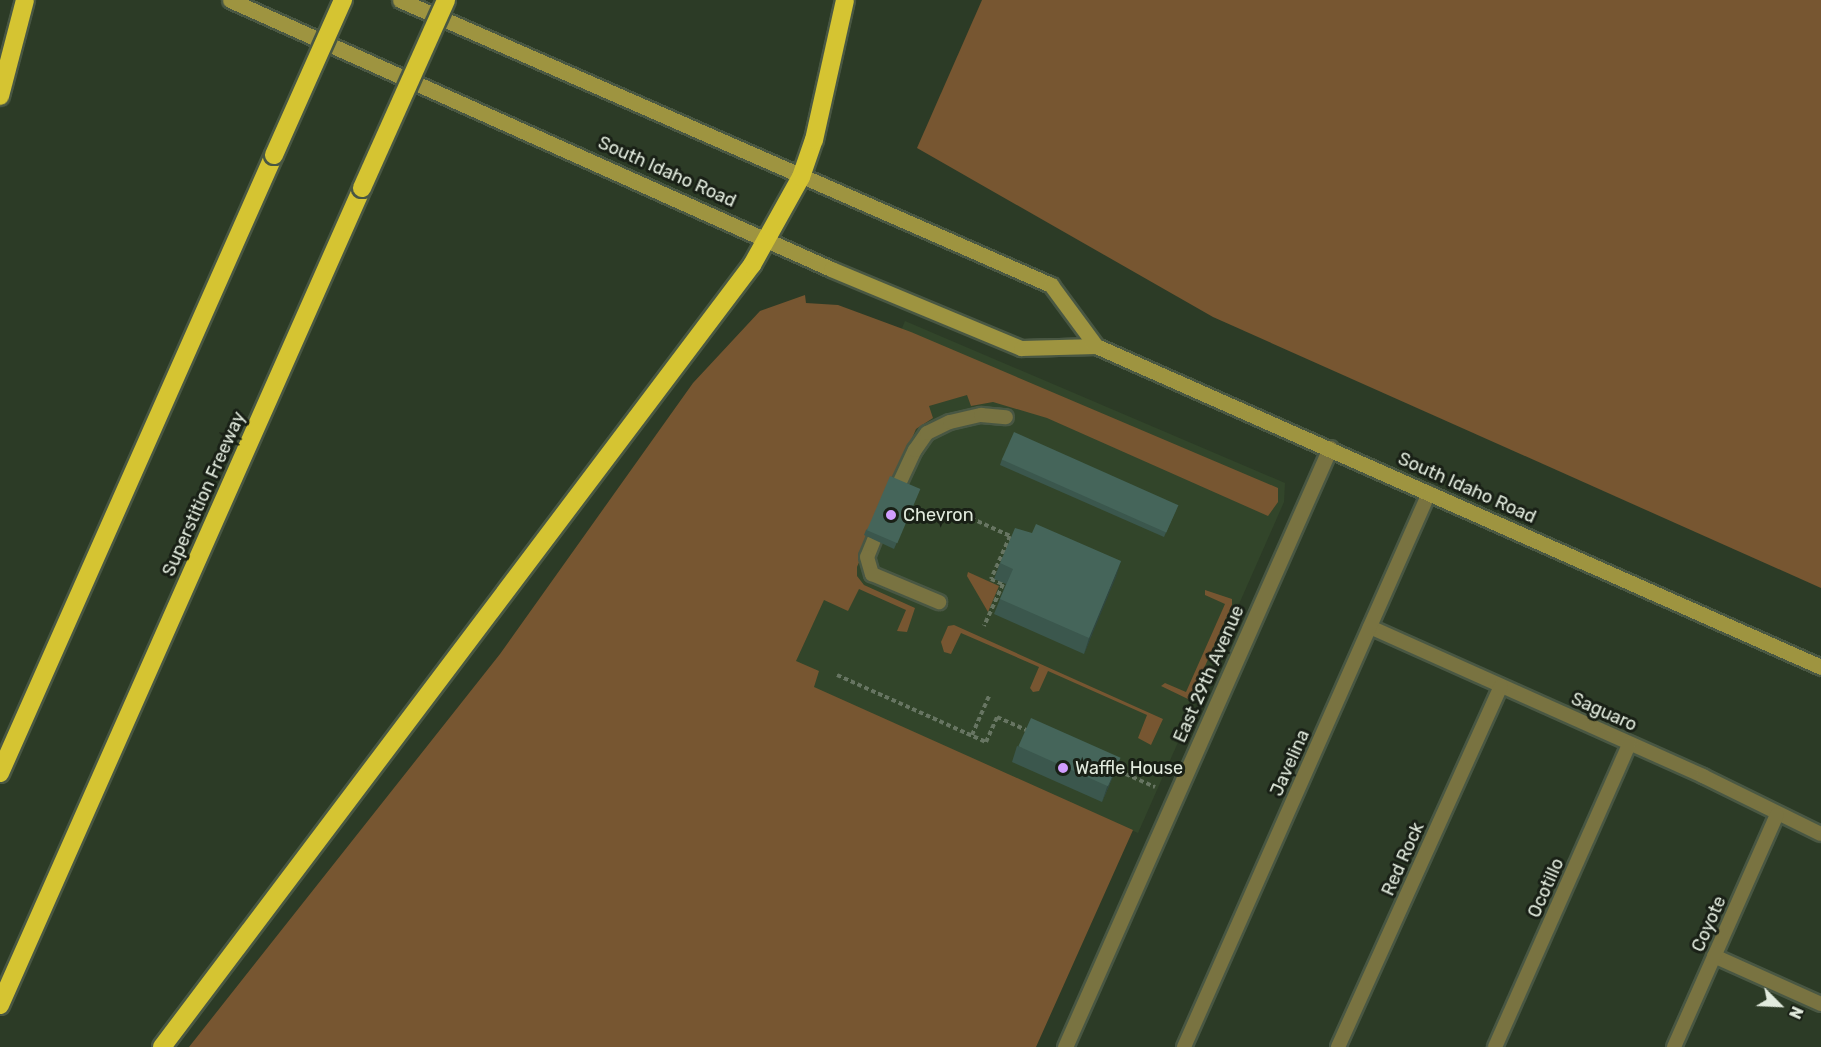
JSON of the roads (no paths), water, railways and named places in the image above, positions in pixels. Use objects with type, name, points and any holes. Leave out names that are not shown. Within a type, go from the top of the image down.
[{"type":"highway","points":[[0,96],[25,0]]},
{"type":"highway","points":[[0,773],[343,0]]},
{"type":"highway","name":"Superstition Freeway","points":[[0,1005],[446,0]]},
{"type":"highway","points":[[162,1047],[769,238],[801,177],[814,140],[845,0]]},
{"type":"main road","name":"South Idaho Road","points":[[230,0],[769,238],[831,269],[1021,348],[1096,346],[1821,667]]},
{"type":"main road","points":[[400,0],[1051,285],[1096,346]]},
{"type":"street","name":"East 29th Avenue","points":[[1065,1047],[1330,448]]},
{"type":"lane","points":[[898,486],[915,450],[927,434],[950,422],[981,415],[1006,417]]},
{"type":"lane","name":"Javelina","points":[[1184,1047],[1429,493]]},
{"type":"lane","points":[[874,540],[867,557],[872,574],[939,602]]},
{"type":"lane","name":"Saguaro","points":[[1370,627],[1821,834]]},
{"type":"lane","name":"Red Rock","points":[[1338,1047],[1501,686]]},
{"type":"lane","name":"Ocotillo","points":[[1495,1047],[1629,744]]},
{"type":"lane","name":"Coyote","points":[[1674,1047],[1777,815]]},
{"type":"lane","points":[[1714,956],[1821,1004]]},
{"type":"place","name":"Chevron","points":[[891,515]]},
{"type":"place","name":"Waffle House","points":[[1063,768]]}]
